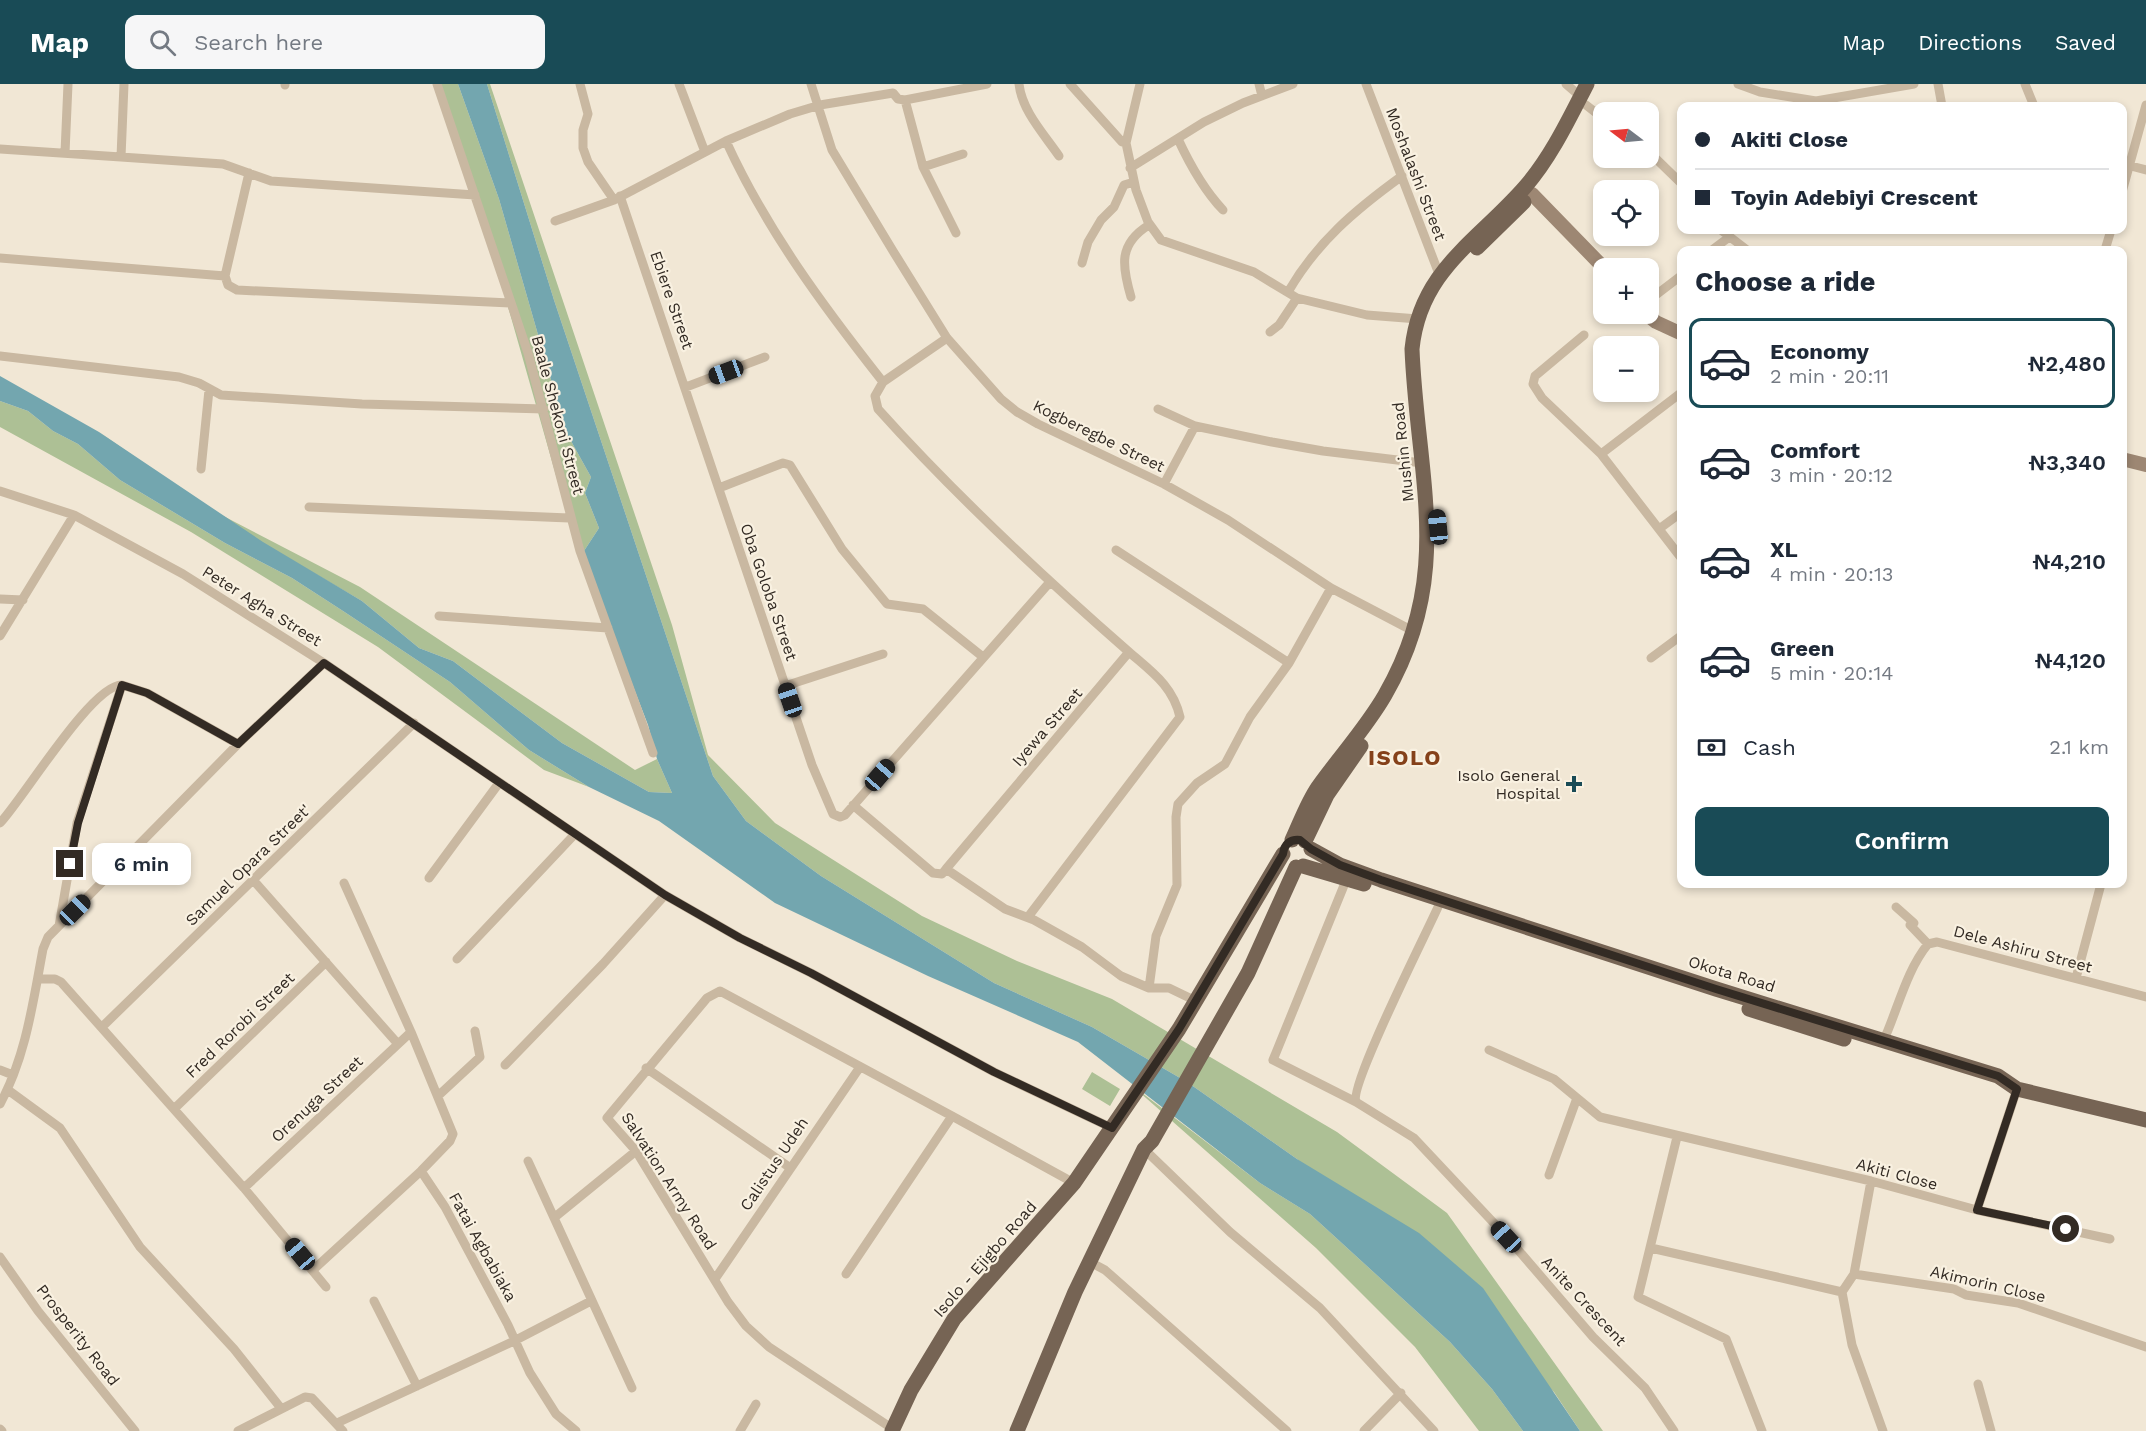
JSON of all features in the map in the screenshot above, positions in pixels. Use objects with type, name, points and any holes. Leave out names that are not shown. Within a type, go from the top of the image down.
[{"type":"main road","name":"Mushin Road","points":[[1302,843],[1317,790],[1385,696],[1413,631],[1422,600],[1428,562],[1427,503],[1412,349],[1418,319],[1427,294],[1439,274],[1525,188],[1584,95],[1597,84]]},
{"type":"main road","name":"Mushin Road","points":[[1302,843],[1327,795],[1372,731],[1412,663],[1429,602],[1438,527],[1422,378],[1421,342],[1427,318],[1447,279],[1532,194],[1552,166],[1584,95]]},
{"type":"main road","points":[[1017,1431],[1090,1262],[1148,1145],[1248,974],[1300,867],[1311,857],[1302,843],[1285,846],[1283,854],[1196,1001]]},
{"type":"main road","name":"Okota Road","points":[[1302,843],[1340,865],[1381,880],[1883,1042],[1998,1076],[2017,1089],[2146,1120]]},
{"type":"main road","points":[[1283,854],[1286,862],[1300,867],[1347,878],[1438,907],[1789,1023],[1995,1086],[2017,1089]]},
{"type":"main road","name":"Isolo - Ejigbo Road","points":[[893,1430],[916,1381],[954,1319],[1074,1183],[1196,1001]]},
{"type":"street","points":[[65,153],[68,84]]},
{"type":"street","points":[[121,157],[124,84]]},
{"type":"street","name":"Baale Shekoni Street","points":[[437,84],[528,353],[569,518],[653,753]]},
{"type":"street","name":"Ebiere Street","points":[[580,84],[588,114],[583,130],[583,147],[588,162],[617,198],[694,413]]},
{"type":"street","points":[[679,84],[705,152]]},
{"type":"street","name":"Kogberegbe Street","points":[[811,84],[820,105],[832,150],[947,338],[979,377],[1017,412],[1164,484],[1228,520],[1331,588],[1413,631]]},
{"type":"street","points":[[555,221],[617,198],[726,141],[789,114],[892,88],[898,99],[904,100],[987,84]]},
{"type":"street","points":[[1019,84],[1021,98],[1027,109],[1059,156]]},
{"type":"street","points":[[1070,84],[1122,142],[1126,143]]},
{"type":"street","points":[[1140,84],[1126,143],[1134,182],[1149,225],[1161,240],[1254,272],[1297,298],[1367,315],[1418,319]]},
{"type":"street","points":[[1259,84],[1262,96]]},
{"type":"street","points":[[1131,168],[1204,122],[1293,84]]},
{"type":"street","name":"Moshalashi Street","points":[[1366,84],[1439,274]]},
{"type":"street","points":[[1566,84],[1584,95]]},
{"type":"street","points":[[1738,84],[1760,92],[1816,101],[1914,84]]},
{"type":"street","points":[[1938,84],[1941,102]]},
{"type":"street","points":[[2025,84],[2032,102]]},
{"type":"street","points":[[904,100],[923,167],[956,233]]},
{"type":"street","points":[[2127,176],[2146,105]]},
{"type":"street","points":[[1178,139],[1191,167],[1209,195],[1223,210]]},
{"type":"street","points":[[726,141],[744,181],[794,263],[820,302],[883,382]]},
{"type":"street","points":[[0,149],[223,164],[271,181],[475,195]]},
{"type":"street","points":[[923,167],[963,154]]},
{"type":"street","points":[[1659,162],[1677,179]]},
{"type":"street","points":[[2130,166],[2146,170]]},
{"type":"street","points":[[249,173],[225,276],[228,285],[237,290],[510,303]]},
{"type":"street","points":[[1288,292],[1306,262],[1323,241],[1402,176]]},
{"type":"street","points":[[1082,263],[1088,242],[1101,220],[1114,207],[1124,185],[1134,182]]},
{"type":"street","points":[[1532,194],[1594,258]]},
{"type":"street","points":[[1131,297],[1124,254],[1133,237],[1149,225]]},
{"type":"street","points":[[1724,234],[1741,246]]},
{"type":"street","points":[[1717,246],[1728,238]]},
{"type":"street","points":[[0,258],[225,276]]},
{"type":"street","points":[[1659,293],[1677,279]]},
{"type":"street","points":[[1270,332],[1279,326],[1297,298]]},
{"type":"street","points":[[1659,323],[1677,332]]},
{"type":"street","points":[[1584,335],[1534,376],[1533,384],[1542,398],[1601,454],[1677,552]]},
{"type":"street","points":[[947,338],[883,382],[875,396],[878,409],[938,474],[1050,582],[1166,683],[1180,717],[1028,917]]},
{"type":"street","points":[[0,356],[179,377],[199,383],[221,395],[350,403],[543,409]]},
{"type":"street","points":[[686,387],[765,357]]},
{"type":"street","points":[[201,469],[209,390]]},
{"type":"street","points":[[1601,454],[1677,396]]},
{"type":"street","points":[[1158,409],[1195,426],[1323,451],[1422,463]]},
{"type":"street","name":"Oba Goloba Street","points":[[694,413],[812,765],[833,814],[840,817],[853,806]]},
{"type":"street","points":[[1164,484],[1195,426]]},
{"type":"street","points":[[2127,460],[2145,463]]},
{"type":"street","points":[[719,488],[783,463],[790,465],[842,549],[887,604],[923,609],[983,657]]},
{"type":"street","name":"Peter Agha Street","points":[[0,491],[74,515],[183,574],[324,663],[665,895],[740,938],[811,973],[994,1072],[1115,1123]]},
{"type":"street","points":[[309,507],[569,518]]},
{"type":"street","points":[[0,636],[74,515]]},
{"type":"street","points":[[1659,529],[1677,516]]},
{"type":"street","points":[[1116,550],[1288,663]]},
{"type":"street","points":[[1050,582],[853,806],[933,873],[942,874],[946,869],[1005,909],[1028,917],[1082,947],[1121,976],[1149,988],[1168,988],[1196,1001]]},
{"type":"street","points":[[1149,988],[1156,936],[1177,885],[1176,817],[1178,804],[1197,783],[1225,764],[1250,717],[1288,663],[1331,588]]},
{"type":"street","points":[[0,599],[23,600]]},
{"type":"street","points":[[439,616],[608,628]]},
{"type":"street","points":[[1651,658],[1677,639]]},
{"type":"street","name":"Iyewa Street","points":[[946,869],[1129,652]]},
{"type":"street","points":[[785,686],[883,654]]},
{"type":"street","points":[[0,1104],[14,1075],[27,1033],[43,949],[48,938],[238,744],[324,663]]},
{"type":"street","points":[[0,824],[72,729],[109,688],[122,685],[147,693],[238,744]]},
{"type":"street","points":[[59,926],[78,823],[122,685]]},
{"type":"street","name":"Samuel Opara Street'","points":[[103,1026],[414,723]]},
{"type":"street","points":[[429,879],[499,783]]},
{"type":"street","points":[[457,959],[574,835]]},
{"type":"street","name":"Anite Crescent","points":[[1347,878],[1273,1060],[1356,1102],[1414,1138],[1506,1237],[1593,1337],[1645,1388],[1674,1431]]},
{"type":"street","points":[[254,881],[398,1044]]},
{"type":"street","points":[[314,1270],[421,1171],[450,1142],[453,1134],[439,1095],[344,883]]},
{"type":"street","points":[[2076,978],[2100,888]]},
{"type":"street","points":[[505,1065],[603,964],[665,895]]},
{"type":"street","points":[[1356,1102],[1354,1095],[1366,1062],[1438,907]]},
{"type":"street","points":[[1896,908],[1914,923],[1910,925],[1928,944]]},
{"type":"street","name":"Dele Ashiru Street","points":[[1883,1042],[1899,1009],[1914,962],[1928,944],[1937,942],[2146,997]]},
{"type":"street","name":"Fred Rorobi Street","points":[[175,1108],[326,962]]},
{"type":"street","points":[[38,979],[55,979],[61,982],[103,1026],[244,1188],[326,1287]]},
{"type":"street","name":"Salvation Army Road","points":[[860,1066],[720,992],[707,998],[646,1068],[607,1118],[636,1151],[728,1302],[746,1326],[769,1347],[893,1430]]},
{"type":"street","points":[[439,1095],[480,1058],[475,1031]]},
{"type":"street","name":"Orenuga Street","points":[[244,1188],[411,1032]]},
{"type":"street","name":"Akiti Close","points":[[1489,1050],[1554,1079],[1600,1117],[1870,1181],[1977,1210],[2110,1239]]},
{"type":"street","points":[[860,1066],[1074,1183]]},
{"type":"street","name":"Calistus Udeh","points":[[715,1279],[789,1167],[860,1066]]},
{"type":"street","points":[[646,1068],[789,1167]]},
{"type":"street","points":[[0,1070],[14,1075]]},
{"type":"street","points":[[1977,1210],[2017,1089]]},
{"type":"street","points":[[8,1090],[60,1128],[129,1233],[234,1349],[280,1407]]},
{"type":"street","points":[[1549,1175],[1577,1098]]},
{"type":"street","points":[[846,1274],[952,1116]]},
{"type":"street","points":[[1677,1137],[1638,1297],[1726,1339],[1762,1431]]},
{"type":"street","points":[[1148,1145],[1230,1232],[1320,1308],[1434,1431]]},
{"type":"street","points":[[555,1217],[636,1151]]},
{"type":"street","points":[[528,1161],[632,1388]]},
{"type":"street","name":"Fatai Agbabiaka","points":[[421,1171],[445,1207],[508,1325],[530,1373],[556,1414],[576,1431]]},
{"type":"street","points":[[1870,1181],[1854,1274],[1842,1292],[1852,1345],[1883,1431]]},
{"type":"street","points":[[1651,1248],[1842,1292]]},
{"type":"street","name":"Prosperity Road","points":[[0,1257],[38,1311],[135,1431]]},
{"type":"street","points":[[1090,1262],[1105,1270],[1287,1431]]},
{"type":"street","name":"Akimorin Close","points":[[1854,1274],[1954,1289],[1966,1295],[2018,1304],[2146,1347]]},
{"type":"street","points":[[374,1300],[417,1386]]},
{"type":"street","points":[[238,1431],[280,1407],[305,1397],[312,1398],[340,1427],[417,1386],[514,1341],[591,1301]]},
{"type":"street","points":[[1978,1384],[1991,1431]]},
{"type":"street","points":[[1364,1431],[1401,1393]]},
{"type":"street","points":[[740,1431],[756,1404]]},
{"type":"green space","points":[[438,84],[458,84],[499,199],[566,432],[591,477],[585,493],[599,528],[582,554],[561,493],[477,198]]},
{"type":"green space","points":[[487,84],[490,84],[672,625],[708,755],[775,823],[922,916],[1017,961],[1112,999],[1337,1132],[1447,1213],[1603,1431],[1580,1431],[1554,1392],[1297,1159],[1187,1082],[1092,1027],[994,983],[821,876],[746,821],[713,776],[554,300]]},
{"type":"green space","points":[[0,401],[28,411],[53,431],[78,444],[120,480],[225,543],[292,578],[343,611],[450,682],[529,750],[589,787],[544,770],[378,647],[191,532],[0,427]]},
{"type":"green space","points":[[99,432],[208,508],[360,587],[635,770],[657,759],[672,793],[649,792],[562,743],[453,661],[419,648],[362,601],[195,504]]},
{"type":"green space","points":[[1092,1072],[1120,1089],[1110,1106],[1082,1089]]},
{"type":"green space","points":[[1129,1083],[1260,1183],[1310,1214],[1450,1342],[1492,1389],[1523,1431],[1479,1431],[1415,1347],[1316,1248]]},
{"type":"water","points":[[458,84],[487,84],[554,300],[713,776],[746,821],[821,876],[994,983],[1092,1027],[1187,1082],[1297,1159],[1419,1233],[1483,1288],[1580,1431],[1523,1431],[1492,1389],[1450,1342],[1310,1214],[1260,1183],[1078,1042],[928,976],[775,903],[659,821],[589,787],[529,750],[450,682],[343,611],[292,578],[225,543],[120,480],[78,444],[53,431],[28,411],[0,401],[0,376],[99,432],[263,542],[362,601],[419,648],[453,661],[562,743],[649,792],[672,793],[657,759],[648,725],[582,554],[599,528],[585,493],[591,477],[566,432],[499,199]]},
{"type":"place","name":"Isolo General Hospital","points":[[1574,784]]},
{"type":"district","name":"ISOLO","points":[[1405,757]]},
{"type":"route","points":[[70,864],[78,823],[122,685],[147,693],[238,744],[324,663],[665,895],[740,938],[811,973],[994,1072],[1112,1128],[1179,1029],[1283,854],[1285,846],[1296,839],[1305,841],[1311,849],[1340,865],[1381,880],[1716,989],[1998,1076],[2017,1089],[1977,1210],[2066,1229]]}]
